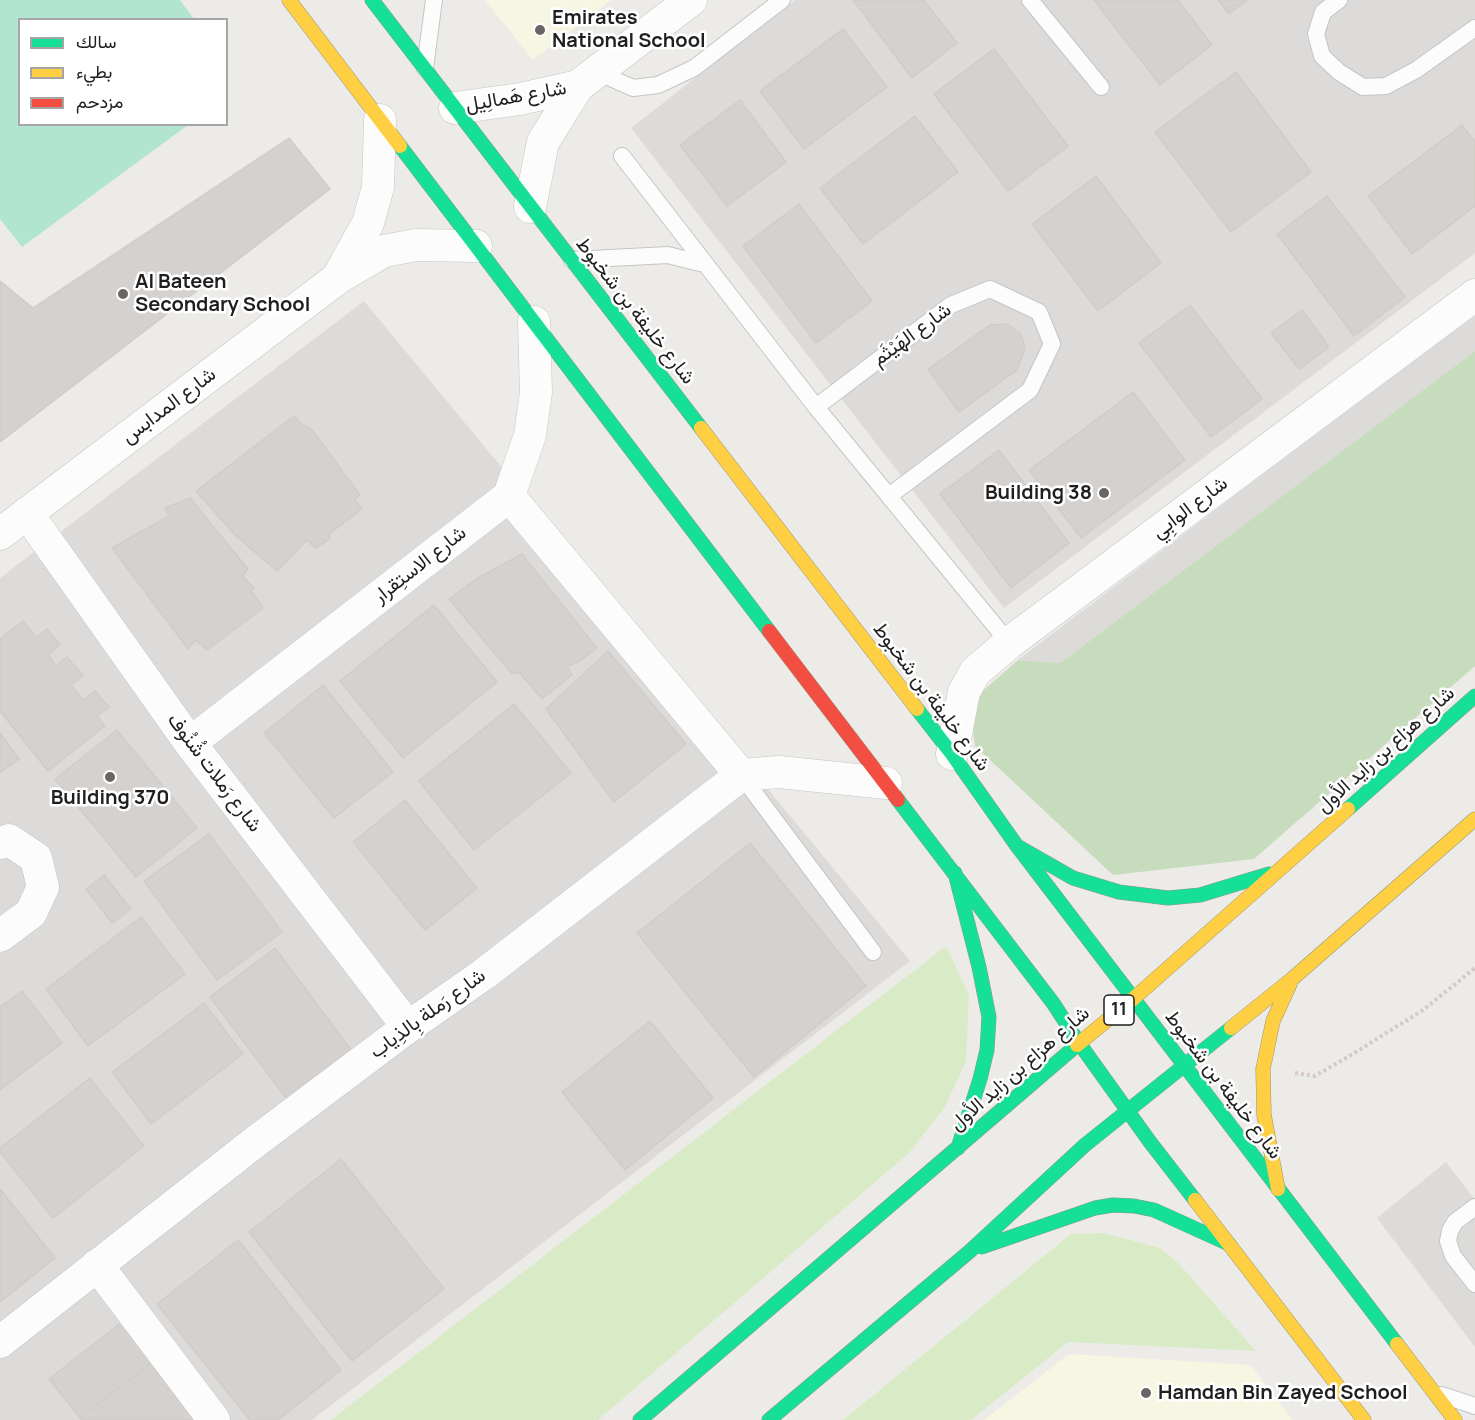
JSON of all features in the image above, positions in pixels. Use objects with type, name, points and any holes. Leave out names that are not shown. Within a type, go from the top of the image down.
[{"type":"main road","points":[[289,0],[955,873],[1053,1003],[1079,1044],[1150,1142],[1364,1420]]},
{"type":"main road","name":"شارع خليفة بن شخبوط","points":[[372,0],[952,754],[1017,846],[1455,1420]]},
{"type":"main road","name":"شارع هزاع بن زايد الأول","points":[[640,1420],[1133,999],[1475,696]]},
{"type":"main road","points":[[770,1420],[969,1252],[1085,1145],[1293,979],[1475,819]]},
{"type":"main road","points":[[1017,846],[1073,878],[1119,892],[1168,898],[1200,895],[1279,870]]},
{"type":"main road","points":[[955,873],[989,1017],[987,1050],[958,1148]]},
{"type":"main road","points":[[1278,1189],[1264,1115],[1263,1069],[1273,1021],[1293,979]]},
{"type":"main road","points":[[969,1252],[1095,1208],[1113,1205],[1154,1210],[1229,1244]]},
{"type":"street","name":"شارع هَمالِيل","points":[[530,207],[543,142],[587,79],[691,0]]},
{"type":"street","name":"شارع هَمالِيل","points":[[455,108],[520,99],[587,79]]},
{"type":"street","name":"شارع المدابس","points":[[338,278],[368,224],[378,187],[380,120]]},
{"type":"street","name":"شارع المدابس","points":[[0,533],[338,278],[384,251],[416,245],[476,246]]},
{"type":"street","name":"شارع الوابِي","points":[[952,754],[964,692],[975,672],[1009,643],[1475,295]]},
{"type":"street","points":[[534,322],[536,392],[530,435],[509,496],[741,775],[780,772],[886,783]]},
{"type":"street","name":"شارع الاستِقرار","points":[[189,743],[509,496]]},
{"type":"street","name":"شارع رَملات شُنُوف","points":[[27,513],[189,743],[408,1027]]},
{"type":"street","name":"شارع رَملة بِالذِياب","points":[[0,1342],[255,1142],[408,1027],[484,974],[741,775]]},
{"type":"street","points":[[0,843],[9,840],[36,858],[43,886],[31,913],[0,936]]},
{"type":"street","points":[[98,1265],[214,1420]]},
{"type":"lane","points":[[425,69],[434,0]]},
{"type":"lane","points":[[587,79],[633,88],[658,85],[694,68],[782,0]]},
{"type":"lane","points":[[1030,0],[1101,87]]},
{"type":"lane","points":[[1339,0],[1323,12],[1316,34],[1322,57],[1339,72],[1363,87],[1386,86],[1416,70],[1475,28]]},
{"type":"lane","points":[[622,156],[816,407],[1009,643]]},
{"type":"lane","points":[[571,260],[668,255],[704,264]]},
{"type":"lane","name":"شارع الهَيْثَم","points":[[816,407],[951,305],[990,289],[1039,312],[1052,344],[1029,390],[889,496]]},
{"type":"lane","points":[[741,775],[873,952]]},
{"type":"lane","points":[[1473,1279],[1453,1256],[1448,1241],[1455,1222],[1475,1207]]},
{"type":"lane","points":[[1432,1390],[1475,1406]]},
{"type":"path","points":[[1293,1072],[1315,1076],[1423,1010],[1475,968]]},
{"type":"shaded area","name":"Emirates National School","points":[[485,0],[611,0],[533,60]]},
{"type":"shaded area","points":[[795,0],[1475,0],[1475,253],[1004,608],[631,128]]},
{"type":"shaded area","points":[[364,301],[910,961],[312,1420],[0,1420],[0,578]]},
{"type":"shaded area","points":[[1475,313],[1475,351],[1060,663],[1018,660]]},
{"type":"shaded area","points":[[1446,1162],[1475,1200],[1475,1347],[1377,1218]]},
{"type":"shaded area","name":"Hamdan Bin Zayed School","points":[[1069,1354],[1250,1365],[1293,1420],[984,1420]]},
{"type":"green space","points":[[0,0],[180,0],[193,18],[18,18],[18,126],[187,126],[22,247],[0,219]]},
{"type":"green space","points":[[1475,351],[1475,666],[1254,859],[1113,875],[975,746],[972,719],[975,698],[1018,660],[1060,663]]},
{"type":"green space","points":[[946,946],[969,995],[966,1061],[945,1107],[909,1153],[598,1420],[331,1420]]},
{"type":"green space","points":[[1104,1233],[1160,1248],[1180,1265],[1256,1351],[1068,1342],[971,1420],[843,1420],[1071,1234]]},
{"type":"building","points":[[853,0],[924,0],[957,43],[912,78]]},
{"type":"building","points":[[1094,0],[1178,0],[1212,45],[1160,85]]},
{"type":"building","points":[[1218,0],[1247,0],[1229,14]]},
{"type":"building","points":[[843,29],[887,87],[804,149],[760,91]]},
{"type":"building","points":[[994,49],[1068,146],[1008,191],[934,94]]},
{"type":"building","points":[[1236,72],[1311,172],[1231,232],[1155,132]]},
{"type":"building","points":[[740,100],[786,162],[727,206],[680,145]]},
{"type":"building","points":[[915,116],[958,172],[863,244],[820,188]]},
{"type":"building","points":[[1462,125],[1475,142],[1475,206],[1412,254],[1368,196]]},
{"type":"building","name":"Al Bateen Secondary School","points":[[289,138],[330,189],[0,442],[0,281],[33,308]]},
{"type":"building","points":[[1096,176],[1161,263],[1098,311],[1032,224]]},
{"type":"building","points":[[1327,196],[1405,297],[1354,336],[1277,234]]},
{"type":"building","points":[[799,204],[872,301],[816,343],[743,246]]},
{"type":"building","points":[[1190,305],[1262,399],[1211,437],[1139,343]]},
{"type":"building","points":[[1302,310],[1329,347],[1299,369],[1271,333]]},
{"type":"building","points":[[1007,324],[1021,334],[1025,349],[1017,370],[959,412],[928,369],[990,325]]},
{"type":"building","points":[[1133,392],[1185,460],[1081,538],[1029,470]]},
{"type":"building","points":[[294,416],[312,430],[360,495],[355,500],[362,509],[329,534],[330,539],[315,548],[307,540],[277,571],[235,535],[196,491]]},
{"type":"building","points":[[999,450],[1069,543],[1011,588],[940,494]]},
{"type":"building","points":[[190,498],[248,569],[242,576],[254,588],[251,590],[263,608],[207,650],[196,640],[188,649],[112,548],[169,516],[165,508]]},
{"type":"building","points":[[522,554],[597,648],[579,662],[567,666],[572,675],[542,699],[519,672],[512,674],[449,599],[476,579]]},
{"type":"building","points":[[434,605],[497,682],[403,758],[340,681]]},
{"type":"building","points":[[23,621],[36,637],[47,629],[60,645],[48,655],[56,666],[67,657],[83,676],[71,685],[83,700],[95,691],[109,707],[97,716],[105,726],[48,771],[0,711],[0,639]]},
{"type":"building","points":[[608,651],[686,744],[614,802],[546,709]]},
{"type":"building","points":[[323,685],[393,772],[334,818],[264,733]]},
{"type":"building","points":[[514,704],[571,773],[474,850],[419,781]]},
{"type":"building","points":[[117,730],[197,828],[136,877],[55,779]]},
{"type":"building","points":[[0,733],[19,759],[0,773]]},
{"type":"building","points":[[405,800],[477,888],[425,930],[353,842]]},
{"type":"building","points":[[209,834],[282,932],[217,980],[144,881]]},
{"type":"building","points":[[750,843],[866,986],[754,1077],[637,933]]},
{"type":"building","points":[[104,875],[131,909],[112,923],[86,889]]},
{"type":"building","points":[[141,917],[185,974],[88,1046],[46,989]]},
{"type":"building","points":[[275,948],[352,1051],[287,1099],[210,997]]},
{"type":"building","points":[[22,991],[62,1043],[0,1090],[0,1007]]},
{"type":"building","points":[[204,1003],[243,1054],[151,1124],[112,1072]]},
{"type":"building","points":[[650,1021],[713,1098],[625,1170],[562,1092]]},
{"type":"building","points":[[90,1078],[144,1146],[53,1218],[0,1152],[0,1148]]},
{"type":"building","points":[[341,1159],[444,1289],[352,1361],[249,1232]]},
{"type":"building","points":[[0,1189],[55,1258],[0,1302]]},
{"type":"building","points":[[238,1240],[341,1370],[278,1420],[250,1420],[157,1304]]},
{"type":"building","points":[[123,1321],[154,1361],[80,1418],[49,1379]]},
{"type":"building","points":[[154,1361],[200,1420],[82,1420],[80,1418]]},
{"type":"traffic: fast","points":[[372,0],[701,428]]},
{"type":"traffic: fast","points":[[400,146],[769,631]]},
{"type":"traffic: fast","points":[[1348,809],[1475,696]]},
{"type":"traffic: fast","points":[[917,709],[1017,846],[1397,1344]]},
{"type":"traffic: fast","points":[[898,800],[1053,1003],[1150,1142],[1195,1200]]},
{"type":"traffic: fast","points":[[1017,846],[1073,878],[1119,892],[1168,898],[1200,895],[1269,874]]},
{"type":"traffic: fast","points":[[955,873],[989,1017],[987,1050],[958,1148]]},
{"type":"traffic: fast","points":[[769,1420],[969,1252],[1085,1145],[1231,1028]]},
{"type":"traffic: fast","points":[[640,1420],[1077,1045]]},
{"type":"traffic: fast","points":[[982,1247],[1095,1208],[1113,1205],[1154,1210],[1229,1244]]},
{"type":"traffic: slow","points":[[289,0],[400,146]]},
{"type":"traffic: slow","points":[[701,428],[917,709]]},
{"type":"traffic: slow","points":[[1077,1045],[1133,999],[1348,809]]},
{"type":"traffic: slow","points":[[1231,1028],[1292,979],[1475,819]]},
{"type":"traffic: slow","points":[[1278,1189],[1264,1115],[1263,1069],[1273,1021],[1290,984]]},
{"type":"traffic: slow","points":[[1195,1200],[1364,1420]]},
{"type":"traffic: slow","points":[[1397,1344],[1455,1420]]},
{"type":"traffic: jam","points":[[769,631],[898,800]]},
{"type":"place","name":"Emirates National School","points":[[540,30]]},
{"type":"place","name":"Al Bateen Secondary School","points":[[123,294]]},
{"type":"place","name":"Building 38","points":[[1104,493]]},
{"type":"place","name":"Building 370","points":[[110,777]]},
{"type":"place","name":"Hamdan Bin Zayed School","points":[[1146,1393]]}]
